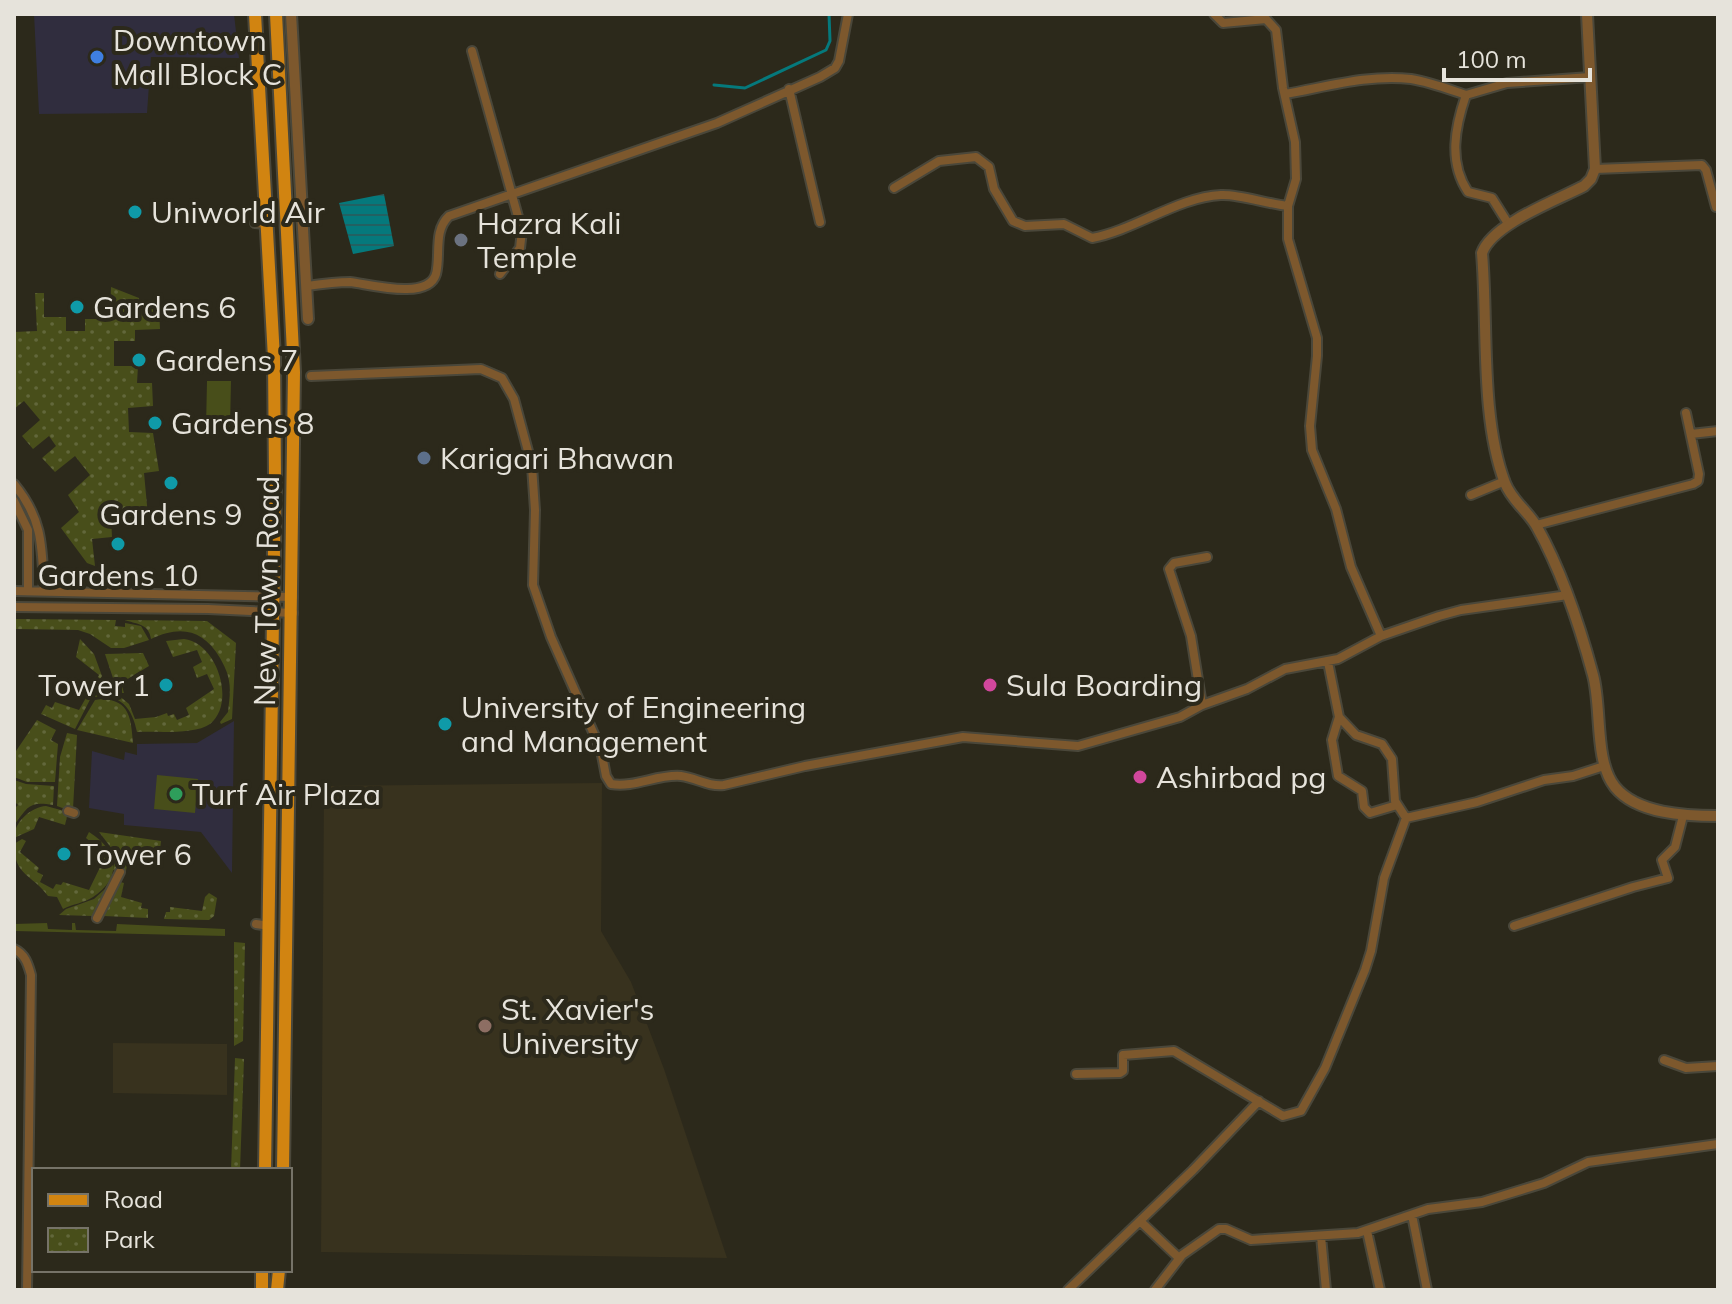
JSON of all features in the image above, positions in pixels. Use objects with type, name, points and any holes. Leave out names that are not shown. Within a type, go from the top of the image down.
[{"type":"main road","name":"New Town Road","points":[[255,14],[261,223],[274,358],[265,1168]]},
{"type":"main road","name":"New Town Road","points":[[276,14],[294,372],[283,1168]]},
{"type":"street","points":[[291,14],[308,319]]},
{"type":"street","points":[[307,286],[338,282],[401,289],[433,282],[442,222],[458,211],[717,123],[820,77],[835,68],[842,51],[843,28],[848,14]]},
{"type":"street","points":[[1214,14],[1223,23],[1266,19],[1276,30],[1294,135],[1296,168],[1288,206],[1289,248],[1317,338],[1310,426],[1312,450],[1336,509],[1351,567],[1381,636]]},
{"type":"street","points":[[1587,14],[1595,169],[1584,186],[1509,225],[1486,243],[1482,253],[1489,403],[1505,481],[1512,497],[1536,525],[1568,595],[1598,694],[1604,766],[1610,779],[1623,794],[1656,809],[1683,816],[1718,816]]},
{"type":"street","points":[[472,51],[522,231],[520,248],[500,274]]},
{"type":"street","points":[[1285,94],[1377,78],[1394,78],[1426,82],[1466,95],[1507,83],[1590,77]]},
{"type":"street","points":[[789,89],[820,222]]},
{"type":"street","points":[[1466,95],[1454,143],[1463,184],[1468,192],[1492,198],[1509,225]]},
{"type":"street","points":[[894,188],[939,161],[976,157],[989,167],[994,189],[1013,221],[1025,226],[1064,224],[1092,238],[1211,196],[1225,194],[1288,206]]},
{"type":"street","points":[[1595,169],[1702,165],[1716,207]]},
{"type":"street","points":[[311,376],[481,369],[502,378],[514,399],[532,466],[535,510],[533,585],[551,637],[601,750],[606,776],[611,784],[622,786],[675,776],[712,787],[805,766],[963,737],[1078,746],[1112,734],[1171,720],[1247,689],[1285,669],[1328,662],[1381,636],[1461,610],[1568,595]]},
{"type":"street","points":[[1536,525],[1698,481],[1686,413]]},
{"type":"street","points":[[1691,434],[1718,431]]},
{"type":"street","points":[[1471,495],[1505,481]]},
{"type":"street","points":[[14,484],[31,507],[41,532],[44,591]]},
{"type":"street","points":[[14,501],[28,530],[28,591]]},
{"type":"street","points":[[1202,705],[1191,636],[1169,567],[1174,563],[1207,557]]},
{"type":"street","points":[[14,591],[293,597]]},
{"type":"street","points":[[14,607],[293,613]]},
{"type":"street","points":[[1328,662],[1339,717],[1332,740],[1338,776],[1362,791],[1364,807],[1370,813],[1397,805]]},
{"type":"street","points":[[1339,717],[1356,735],[1382,744],[1392,759],[1397,805],[1406,818]]},
{"type":"street","points":[[1406,818],[1477,802],[1544,780],[1573,776],[1604,766]]},
{"type":"street","points":[[1514,926],[1667,879],[1669,875],[1662,860],[1675,847],[1683,816]]},
{"type":"street","points":[[1076,1074],[1122,1073],[1123,1055],[1174,1051],[1283,1116],[1297,1114],[1305,1106],[1325,1068],[1365,970],[1384,878],[1406,818]]},
{"type":"street","points":[[97,918],[120,872]]},
{"type":"street","points":[[256,924],[270,926]]},
{"type":"street","points":[[17,951],[27,961],[31,975],[27,1290]]},
{"type":"street","points":[[1664,1060],[1686,1068],[1718,1066]]},
{"type":"street","points":[[1068,1290],[1259,1101]]},
{"type":"street","points":[[1155,1290],[1179,1258],[1222,1228],[1251,1240],[1367,1231],[1428,1209],[1482,1202],[1544,1183],[1588,1162],[1718,1144]]},
{"type":"street","points":[[1412,1215],[1427,1290]]},
{"type":"street","points":[[1140,1221],[1179,1258]]},
{"type":"street","points":[[1367,1231],[1380,1290]]},
{"type":"street","points":[[1321,1236],[1326,1290]]},
{"type":"shaded area","points":[[34,14],[234,14],[239,58],[151,57],[147,113],[39,114]]},
{"type":"shaded area","points":[[234,721],[232,873],[201,832],[124,825],[124,814],[89,808],[92,751],[124,760],[125,752],[137,755],[137,744],[197,743]]},
{"type":"shaded area","name":"St. Xavier's University","points":[[602,783],[601,931],[631,982],[664,1069],[727,1258],[321,1252],[324,786]]},
{"type":"shaded area","points":[[113,1043],[227,1044],[227,1095],[113,1093]]},
{"type":"green space","points":[[111,287],[139,298],[140,309],[159,309],[160,329],[135,330],[135,341],[114,341],[114,366],[138,366],[137,383],[152,383],[153,406],[128,408],[129,432],[153,433],[159,471],[144,473],[148,516],[111,517],[112,537],[92,539],[95,566],[87,563],[61,528],[79,512],[68,495],[90,475],[75,456],[55,472],[42,458],[56,446],[49,436],[33,449],[22,436],[40,420],[24,401],[14,409],[14,332],[37,331],[35,293],[44,293],[44,317],[66,317],[66,331],[85,331],[85,319],[110,319]]},
{"type":"green space","points":[[207,381],[231,381],[230,427],[206,427]]},
{"type":"green space","points":[[14,619],[116,620],[115,626],[125,627],[125,623],[141,626],[149,640],[124,648],[111,648],[78,630],[14,629]]},
{"type":"green space","points":[[125,620],[207,621],[236,643],[232,719],[220,722],[228,712],[228,678],[220,658],[206,641],[190,632],[181,631],[151,639],[145,627]]},
{"type":"green space","points":[[80,639],[94,654],[102,676],[75,729],[41,714],[46,705],[52,708],[55,702],[79,710],[87,696],[80,692],[85,682],[93,686],[99,675],[76,657]]},
{"type":"green space","points":[[184,639],[205,650],[219,674],[222,702],[210,724],[185,731],[137,732],[124,704],[112,698],[95,697],[102,682],[105,684],[102,692],[115,697],[117,694],[129,704],[135,719],[167,713],[168,716],[174,714],[177,720],[189,715],[186,708],[214,689],[207,674],[197,678],[193,667],[202,662],[197,650],[173,657],[166,641]]},
{"type":"green space","points":[[143,653],[149,666],[121,683],[122,693],[115,684],[105,654]]},
{"type":"green space","points":[[102,699],[124,707],[130,719],[133,743],[77,730],[95,700]]},
{"type":"green space","points":[[37,720],[56,730],[51,740],[58,744],[55,782],[27,782],[14,777],[14,754]]},
{"type":"green space","points":[[67,733],[77,735],[73,809],[68,810],[57,806],[60,757]]},
{"type":"green space","name":"Turf Air Plaza","points":[[157,775],[198,779],[195,813],[154,809]]},
{"type":"green space","points":[[14,780],[54,786],[53,805],[30,806],[15,824],[14,809],[18,805],[14,801]]},
{"type":"green space","points":[[46,806],[68,812],[65,825],[39,817],[34,829],[14,838],[24,816]]},
{"type":"green space","points":[[89,832],[111,855],[113,872],[103,889],[93,897],[63,909],[57,897],[48,896],[21,869],[14,844],[22,839],[26,841],[20,852],[39,868],[37,872],[43,875],[40,882],[53,889],[63,882],[89,890],[106,855],[86,838]]},
{"type":"green space","points":[[99,832],[161,841],[160,850],[134,850],[124,855],[117,867],[125,857],[135,852],[159,853],[158,858],[143,855],[128,858],[126,871],[119,868],[92,916],[59,915],[66,909],[94,899],[105,889],[115,871],[116,854]]},
{"type":"green space","points":[[120,882],[124,883],[121,897],[142,903],[141,908],[148,909],[148,918],[104,916]]},
{"type":"green space","points":[[209,893],[217,898],[214,916],[209,920],[164,919],[170,907],[202,911]]},
{"type":"green space","points":[[47,923],[48,929],[72,930],[72,923],[75,923],[76,930],[116,931],[117,924],[225,929],[225,936],[14,931],[14,924]]},
{"type":"green space","points":[[234,942],[245,943],[243,1041],[234,1046]]},
{"type":"green space","points":[[235,1058],[244,1059],[240,1168],[231,1168]]},
{"type":"water","points":[[384,194],[394,246],[353,254],[339,203]]},
{"type":"waterway","points":[[714,85],[745,88],[826,50],[830,41],[829,14]]},
{"type":"place","name":"Downtown Mall Block C","points":[[97,57]]},
{"type":"place","name":"Uniworld Air","points":[[135,212]]},
{"type":"place","name":"Hazra Kali Temple","points":[[461,240]]},
{"type":"place","name":"Gardens 6","points":[[77,307]]},
{"type":"place","name":"Gardens 7","points":[[139,360]]},
{"type":"place","name":"Gardens 8","points":[[155,423]]},
{"type":"place","name":"Karigari Bhawan","points":[[424,458]]},
{"type":"place","name":"Gardens 9","points":[[171,483]]},
{"type":"place","name":"Gardens 10","points":[[118,544]]},
{"type":"place","name":"Tower 1","points":[[166,685]]},
{"type":"place","name":"Sula Boarding","points":[[990,685]]},
{"type":"place","name":"University of Engineering and Management","points":[[445,724]]},
{"type":"place","name":"Ashirbad pg","points":[[1140,777]]},
{"type":"place","name":"Turf Air Plaza","points":[[176,794]]},
{"type":"place","name":"Tower 6","points":[[64,854]]},
{"type":"place","name":"St. Xavier's University","points":[[485,1026]]}]
